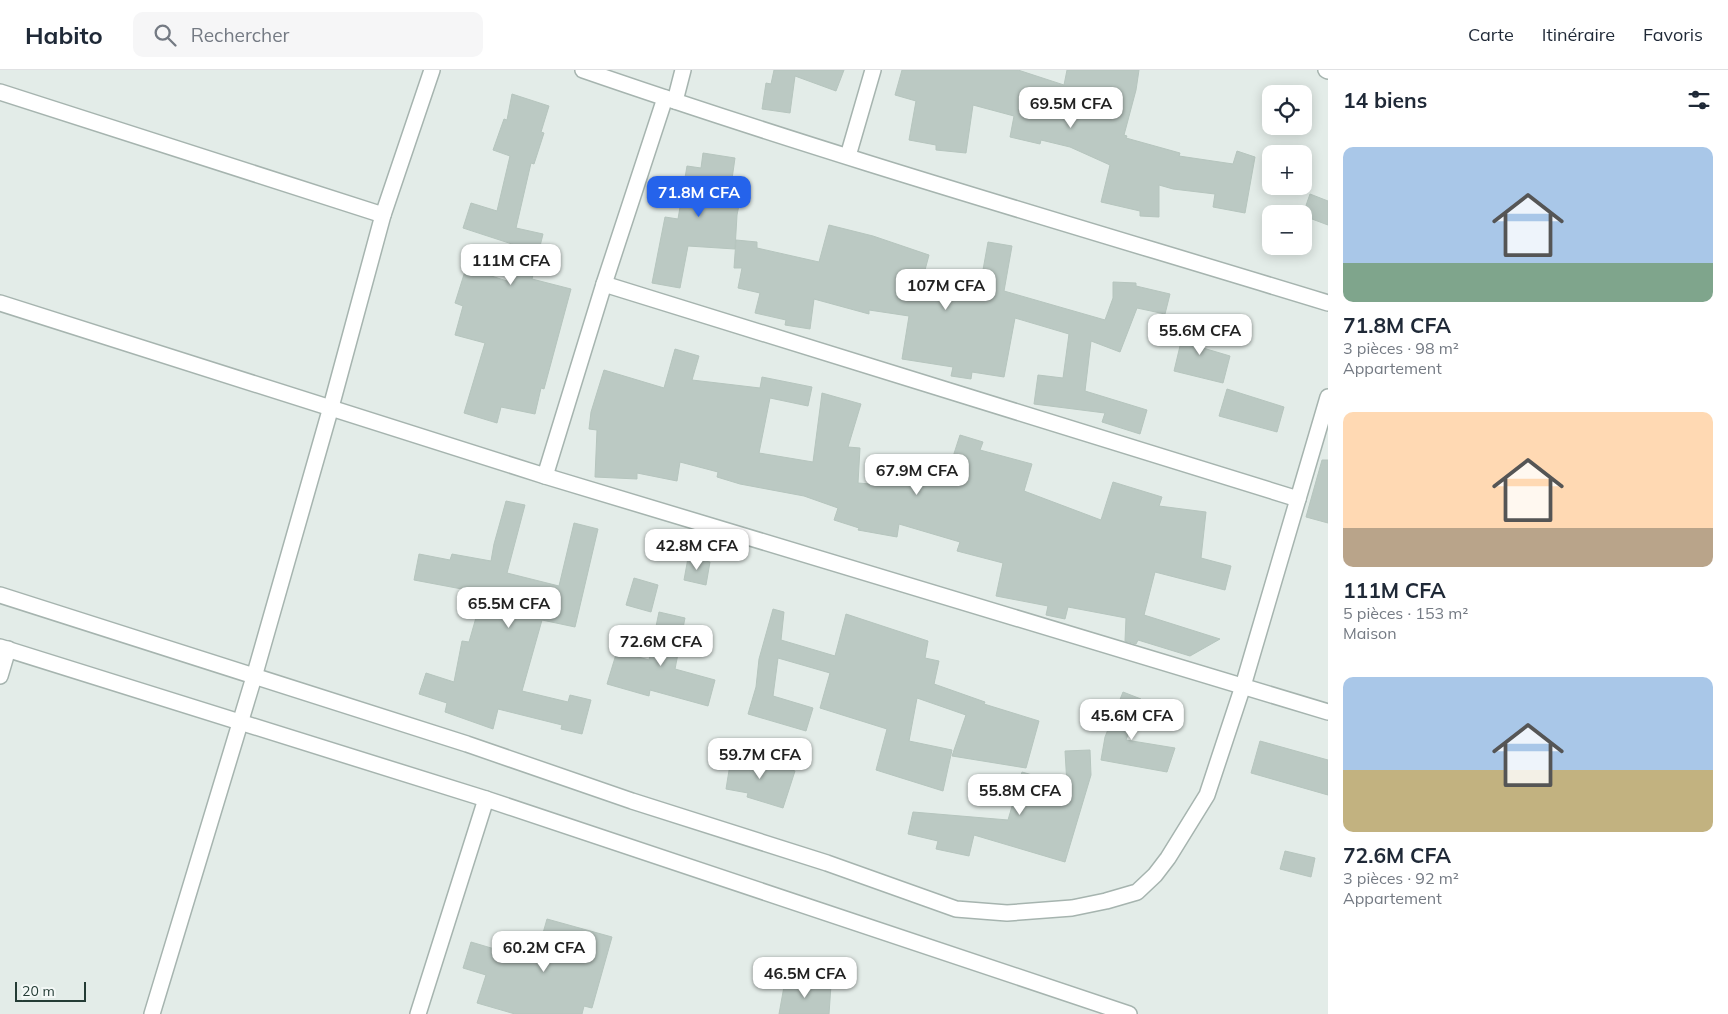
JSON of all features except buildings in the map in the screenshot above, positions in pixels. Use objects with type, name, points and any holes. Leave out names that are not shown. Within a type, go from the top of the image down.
[{"type":"street","points":[[152,1014],[254,677],[331,407],[383,215],[432,70]]},
{"type":"street","points":[[583,70],[670,100],[848,156],[1328,303]]},
{"type":"street","points":[[545,476],[604,284],[670,100],[683,70]]},
{"type":"street","points":[[848,156],[873,70]]},
{"type":"street","points":[[0,92],[383,215]]},
{"type":"street","points":[[604,284],[1298,499]]},
{"type":"street","points":[[0,303],[545,476],[1328,712]]},
{"type":"street","points":[[0,595],[468,744],[632,801],[827,863],[956,909],[1007,913],[1072,908],[1137,892],[1155,875],[1168,858],[1207,795],[1243,686],[1328,397]]},
{"type":"street","points":[[0,676],[4,648],[486,799],[1129,1014]]},
{"type":"street","points":[[418,1014],[486,799]]}]
